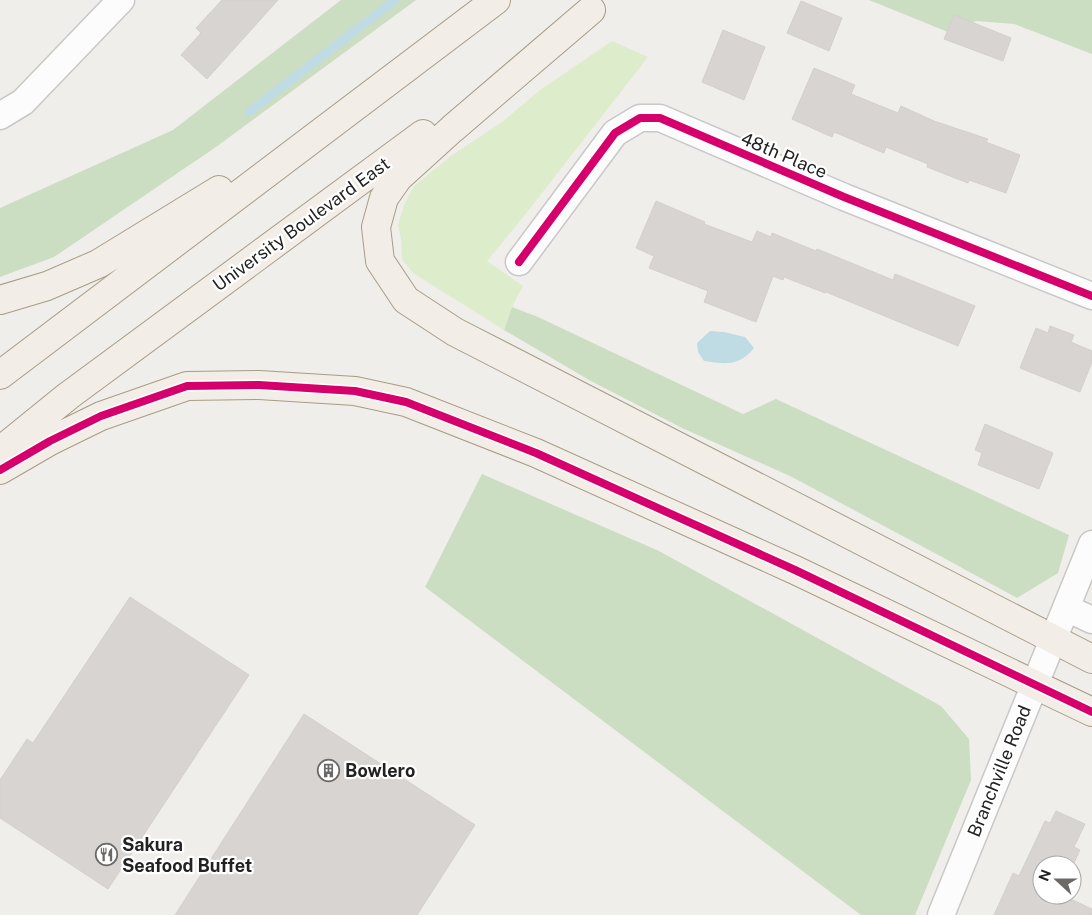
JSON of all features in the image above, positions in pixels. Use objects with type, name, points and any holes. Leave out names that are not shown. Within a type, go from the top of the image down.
[{"type":"main road","points":[[0,375],[496,0]]},
{"type":"main road","points":[[597,5],[452,129],[398,178],[384,198],[376,227],[380,261],[406,300],[464,336],[1092,659]]},
{"type":"main road","name":"University Boulevard East","points":[[0,451],[68,396],[597,5]]},
{"type":"main road","points":[[0,300],[47,286],[98,264],[367,98]]},
{"type":"main road","points":[[0,470],[50,441],[101,416],[187,386],[259,385],[345,391],[406,402],[536,453],[617,489],[795,570],[1092,712]]},
{"type":"street","points":[[0,116],[23,102],[121,0]]},
{"type":"street","name":"48th Place","points":[[519,262],[615,133],[640,118],[660,118],[844,197],[1092,296]]},
{"type":"street","name":"Branchville Road","points":[[941,915],[1092,544]]},
{"type":"street","points":[[1066,608],[1092,620]]},
{"type":"green space","points":[[341,0],[416,0],[216,147],[54,257],[0,277],[0,208],[173,130]]},
{"type":"green space","points":[[869,0],[1092,0],[1092,54],[1014,24],[976,21],[948,32]]},
{"type":"green space","points":[[612,41],[648,57],[487,261],[523,286],[512,307],[504,330],[413,273],[402,259],[398,225],[404,205],[414,186],[451,156],[502,122],[540,90]]},
{"type":"green space","points":[[512,307],[538,317],[743,414],[776,399],[1069,535],[1058,573],[1017,598],[790,476],[682,428],[589,380],[504,330]]},
{"type":"green space","points":[[482,474],[659,551],[941,706],[969,739],[971,780],[915,915],[861,915],[425,587]]},
{"type":"water","points":[[710,331],[745,337],[754,348],[743,358],[731,363],[704,361],[698,352],[697,343]]},
{"type":"building","points":[[222,0],[278,0],[207,79],[181,55],[201,33],[196,28]]},
{"type":"building","points":[[801,1],[842,18],[829,51],[787,33]]},
{"type":"building","points":[[954,15],[1011,38],[1003,61],[944,39]]},
{"type":"building","points":[[723,30],[765,47],[744,100],[702,82]]},
{"type":"building","points":[[814,68],[855,85],[851,94],[898,113],[901,106],[934,121],[988,139],[986,142],[1020,155],[1006,193],[969,180],[968,183],[927,167],[928,164],[886,147],[884,153],[834,132],[832,137],[792,119]]},
{"type":"building","points":[[656,201],[705,222],[704,224],[752,242],[757,231],[771,237],[772,233],[893,280],[895,274],[975,306],[958,346],[826,292],[784,277],[783,280],[773,276],[756,322],[704,302],[708,291],[649,268],[654,256],[636,248]]},
{"type":"building","points":[[1050,326],[1074,335],[1071,342],[1092,351],[1092,362],[1080,392],[1020,368],[1036,328],[1048,333]]},
{"type":"building","points":[[985,424],[1053,453],[1039,489],[978,465],[982,453],[975,450]]},
{"type":"building","points":[[130,597],[249,675],[108,889],[0,818],[0,780],[27,739],[33,743]]},
{"type":"building","name":"Bowlero","points":[[304,714],[475,825],[417,915],[175,915]]},
{"type":"building","points":[[1056,811],[1085,824],[1074,847],[1080,850],[1078,855],[1032,855],[1032,905],[1082,904],[1092,909],[1092,915],[994,915],[1013,873],[1019,876],[1045,821],[1050,823]]},
{"type":"waterway","points":[[249,112],[395,0]]},
{"type":"cycle path","points":[[519,262],[615,133],[640,118],[660,118],[844,197],[1092,296]]},
{"type":"cycle path","points":[[0,470],[50,441],[101,416],[187,386],[259,385],[355,391],[406,402],[536,453],[795,570],[1092,712]]},
{"type":"place","name":"Bowlero","points":[[329,770]]},
{"type":"place","name":"Sakura Seafood Buffet","points":[[106,854]]}]
